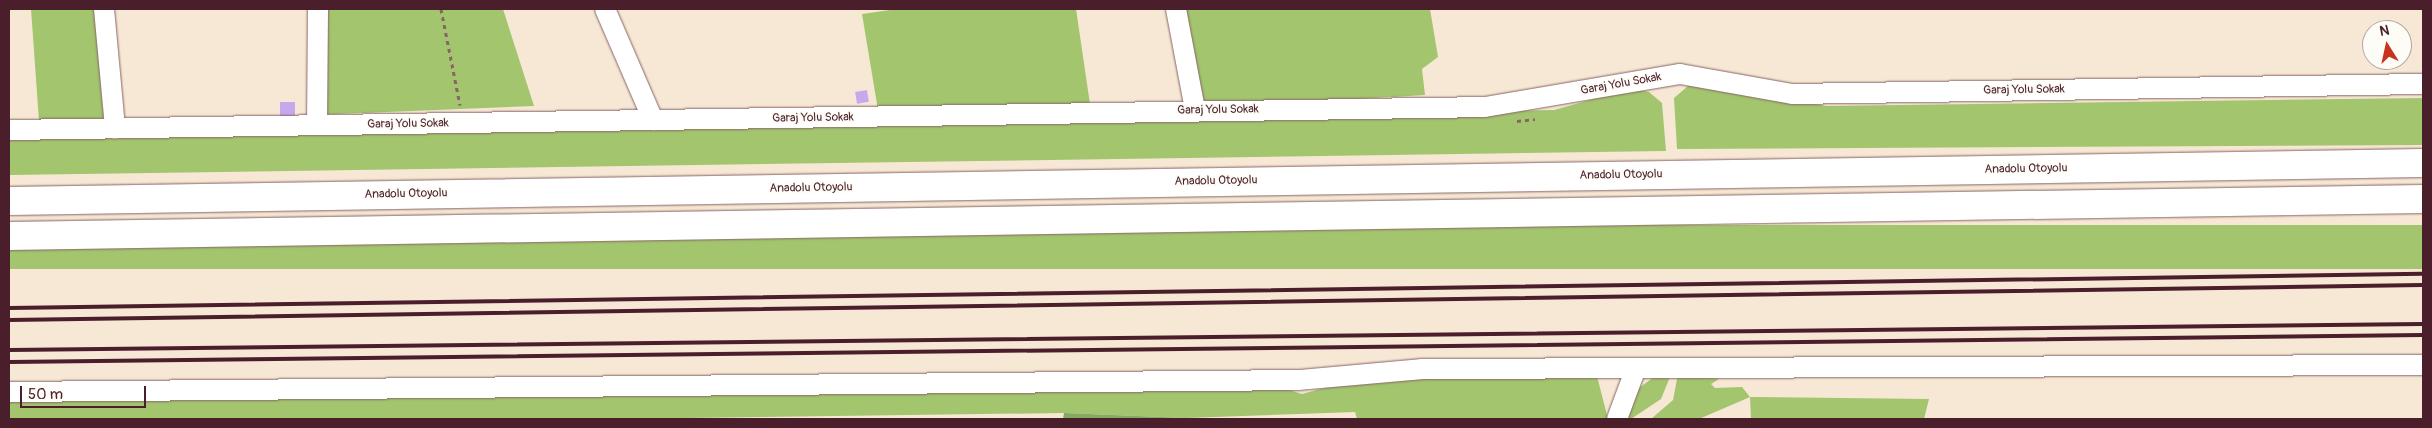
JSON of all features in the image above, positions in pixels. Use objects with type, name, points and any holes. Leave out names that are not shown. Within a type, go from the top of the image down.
[{"type":"highway","name":"Anadolu Otoyolu","points":[[9,201],[2423,163]]},
{"type":"highway","points":[[9,236],[2423,199]]},
{"type":"street","points":[[104,9],[115,128]]},
{"type":"street","points":[[317,125],[318,9]]},
{"type":"street","points":[[605,9],[653,120]]},
{"type":"street","points":[[1176,9],[1195,110]]},
{"type":"street","name":"Garaj Yolu Sokak","points":[[9,130],[1195,110],[1485,108],[1680,74],[1792,94],[2423,84]]},
{"type":"street","points":[[9,392],[1300,380],[1422,369],[2423,365]]},
{"type":"street","points":[[1617,419],[1636,368]]},
{"type":"path","points":[[441,9],[464,123]]},
{"type":"green space","points":[[31,9],[98,9],[106,113],[101,121],[39,121]]},
{"type":"green space","points":[[310,9],[503,9],[534,106],[313,115]]},
{"type":"green space","points":[[897,9],[1076,9],[1090,104],[878,110],[862,14]]},
{"type":"green space","points":[[1167,9],[1430,9],[1438,57],[1422,69],[1425,95],[1261,105],[1207,103],[1184,96]]},
{"type":"green space","points":[[1704,85],[1827,106],[2423,98],[2423,145],[1677,149],[1674,98],[1688,86]]},
{"type":"green space","points":[[1633,88],[1649,92],[1662,103],[1666,151],[9,175],[9,134],[1554,110]]},
{"type":"green space","points":[[9,225],[2423,225],[2423,269],[9,269]]},
{"type":"green space","points":[[1658,374],[1670,377],[1661,399],[1631,419],[1622,419],[1635,391]]},
{"type":"green space","points":[[1678,374],[1719,379],[1711,384],[1715,388],[1742,387],[1750,397],[1699,419],[1651,419],[1673,400]]},
{"type":"green space","points":[[1597,376],[1608,419],[1357,419],[1355,412],[1186,418],[1064,413],[612,419],[9,419],[9,398],[1283,388],[1302,394],[1364,377]]},
{"type":"green space","points":[[1750,397],[1929,399],[1924,419],[1751,419]]},
{"type":"green space","points":[[1064,413],[1186,418],[1186,419],[1063,419]]},
{"type":"building","points":[[867,90],[869,102],[857,104],[855,92]]},
{"type":"building","points":[[280,102],[295,102],[295,116],[280,116]]},
{"type":"railway","points":[[9,308],[2423,274]]},
{"type":"railway","points":[[9,320],[2423,285]]},
{"type":"railway","points":[[9,350],[2423,324]]},
{"type":"railway","points":[[9,362],[2423,335]]}]
